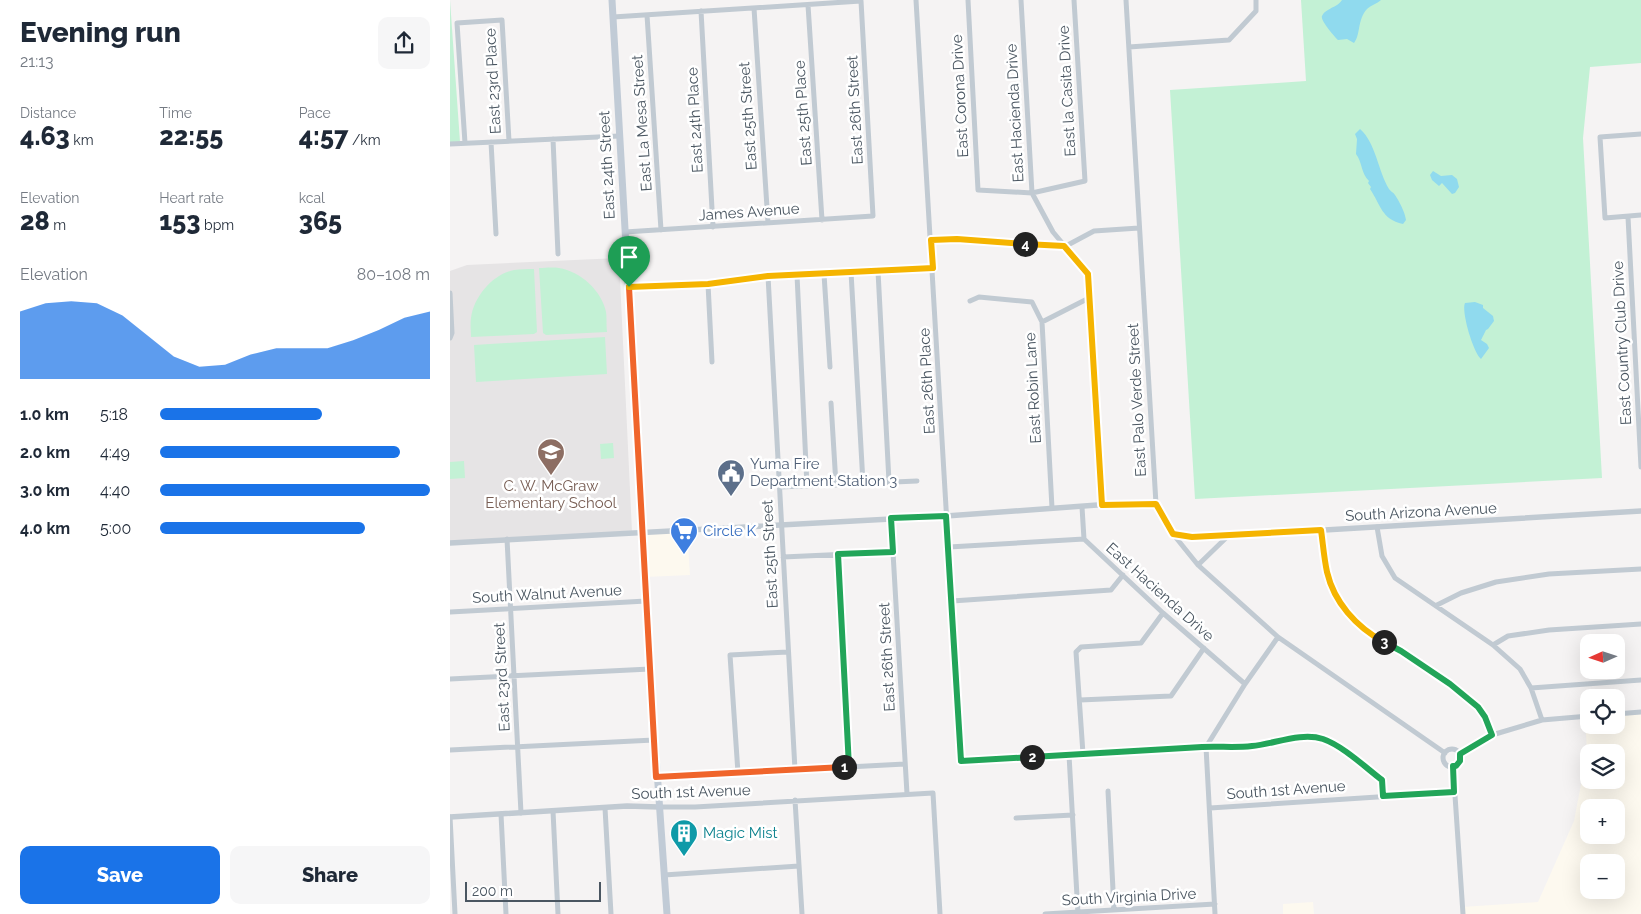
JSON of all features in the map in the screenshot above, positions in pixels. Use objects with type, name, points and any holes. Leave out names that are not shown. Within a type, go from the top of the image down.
[{"type":"main road","name":"East 24th Street","points":[[612,0],[656,777],[667,914]]},
{"type":"street","name":"East 26th Place","points":[[916,0],[961,761],[1069,755]]},
{"type":"street","name":"East Corona Drive","points":[[968,0],[978,190],[1032,193]]},
{"type":"street","name":"East Hacienda Drive","points":[[1021,0],[1032,193],[1053,232],[1088,274],[1091,297],[1102,505]]},
{"type":"street","name":"East la Casita Drive","points":[[1032,193],[1085,181],[1074,0]]},
{"type":"street","name":"East Palo Verde Street","points":[[1126,0],[1156,504],[1173,534],[1198,565],[1278,637],[1445,753]]},
{"type":"street","points":[[1129,47],[1229,40],[1256,11],[1256,0]]},
{"type":"street","name":"East 26th Street","points":[[808,5],[861,1],[873,216]]},
{"type":"street","points":[[613,17],[808,5]]},
{"type":"street","name":"East 25th Place","points":[[808,5],[822,220]]},
{"type":"street","name":"East 25th Street","points":[[754,8],[768,223]]},
{"type":"street","name":"East 24th Place","points":[[702,11],[713,227]]},
{"type":"street","name":"East La Mesa Street","points":[[647,14],[661,230]]},
{"type":"street","name":"East 23rd Place","points":[[465,143],[457,23],[502,20],[509,141]]},
{"type":"street","points":[[1641,134],[1600,137],[1605,218],[1641,215]]},
{"type":"street","points":[[450,144],[619,136]]},
{"type":"street","points":[[553,139],[558,254]]},
{"type":"street","points":[[491,142],[496,234]]},
{"type":"street","name":"James Avenue","points":[[625,232],[873,216]]},
{"type":"street","name":"East Country Club Drive","points":[[1628,217],[1641,467]]},
{"type":"street","points":[[931,240],[957,239],[1064,246],[1094,231],[1139,228]]},
{"type":"street","points":[[629,287],[708,284],[768,276],[933,268]]},
{"type":"street","points":[[878,271],[890,482]]},
{"type":"street","points":[[851,272],[863,484]]},
{"type":"street","points":[[824,274],[830,367]]},
{"type":"street","points":[[797,275],[807,486]]},
{"type":"street","name":"East 25th Street","points":[[768,276],[795,770]]},
{"type":"street","points":[[708,284],[712,362]]},
{"type":"street","points":[[450,293],[452,333],[450,338]]},
{"type":"street","points":[[970,301],[979,297],[1032,302],[1042,322]]},
{"type":"street","name":"East Robin Lane","points":[[1052,508],[1042,322],[1091,297]]},
{"type":"street","points":[[1634,336],[1641,335]]},
{"type":"street","points":[[831,404],[836,485]]},
{"type":"street","points":[[780,487],[916,481]]},
{"type":"street","points":[[450,543],[946,516],[1082,506],[1156,504]]},
{"type":"street","points":[[949,547],[1084,539],[1082,506]]},
{"type":"street","name":"South Arizona Avenue","points":[[1173,534],[1192,537],[1228,536],[1641,511]]},
{"type":"street","name":"East 26th Street","points":[[891,518],[907,794]]},
{"type":"street","points":[[1377,527],[1382,556],[1396,578],[1492,645],[1520,670],[1531,688],[1542,720]]},
{"type":"street","points":[[1321,530],[1327,572],[1339,603],[1359,625],[1376,638],[1401,651],[1450,684],[1478,707],[1485,717],[1492,735]]},
{"type":"street","points":[[1198,565],[1228,536]]},
{"type":"street","name":"East Hacienda Drive","points":[[1084,539],[1163,613],[1246,684]]},
{"type":"street","name":"East 23rd Street","points":[[507,540],[521,813]]},
{"type":"street","points":[[783,557],[893,552]]},
{"type":"street","points":[[838,554],[849,767]]},
{"type":"street","points":[[1437,605],[1461,593],[1496,582],[1549,574],[1641,568]]},
{"type":"street","points":[[952,601],[1111,590],[1123,575]]},
{"type":"street","name":"South Walnut Avenue","points":[[450,612],[646,601]]},
{"type":"street","points":[[1083,754],[1076,652],[1081,647],[1141,644],[1163,613]]},
{"type":"street","points":[[1492,645],[1508,636],[1549,630],[1641,624]]},
{"type":"street","points":[[1215,914],[1206,747],[1278,637]]},
{"type":"street","points":[[1080,700],[1171,696],[1204,648]]},
{"type":"street","points":[[738,772],[730,655],[788,652]]},
{"type":"street","points":[[450,679],[650,669]]},
{"type":"street","points":[[1531,688],[1641,680]]},
{"type":"street","points":[[1625,713],[1641,712]]},
{"type":"street","points":[[1460,754],[1492,735],[1542,720],[1580,717]]},
{"type":"street","points":[[1078,913],[1069,755],[1252,746],[1273,744],[1300,737],[1322,739],[1334,744],[1382,780],[1383,796]]},
{"type":"street","points":[[450,750],[654,740]]},
{"type":"street","points":[[1453,766],[1445,762],[1445,753],[1447,750],[1453,749],[1460,754]]},
{"type":"street","points":[[1453,766],[1456,766],[1460,761],[1460,754]]},
{"type":"street","points":[[656,777],[905,764]]},
{"type":"street","points":[[1453,766],[1462,914]]},
{"type":"street","points":[[1108,791],[1114,910]]},
{"type":"street","name":"South 1st Avenue","points":[[1210,808],[1454,792]]},
{"type":"street","name":"South 1st Avenue","points":[[450,817],[605,808],[695,807],[933,793],[940,914]]},
{"type":"street","points":[[795,800],[802,914]]},
{"type":"street","points":[[605,808],[611,914]]},
{"type":"street","points":[[553,811],[558,914]]},
{"type":"street","points":[[501,814],[506,914]]},
{"type":"street","points":[[1016,818],[1072,815]]},
{"type":"street","points":[[450,817],[455,914]]},
{"type":"street","points":[[664,875],[799,866]]},
{"type":"street","name":"South Virginia Drive","points":[[1045,914],[1215,904]]},
{"type":"shaded area","points":[[619,258],[632,532],[450,543],[450,271],[467,265]]},
{"type":"shaded area","points":[[687,530],[690,575],[645,577],[642,532]]},
{"type":"shaded area","points":[[1641,712],[1641,914],[1462,914],[1462,907],[1538,902],[1574,821],[1580,789],[1625,789],[1625,744],[1587,744],[1586,734],[1625,734],[1625,713]]},
{"type":"shaded area","points":[[1313,902],[1314,914],[1283,914],[1283,904]]},
{"type":"green space","points":[[450,0],[460,142],[450,142]]},
{"type":"green space","points":[[1301,0],[1641,0],[1641,63],[1590,67],[1583,138],[1602,478],[1195,499],[1170,90],[1306,81]]},
{"type":"green space","points":[[539,268],[567,270],[589,283],[604,304],[607,332],[546,335],[543,333]]},
{"type":"green space","points":[[534,269],[537,332],[534,334],[471,337],[473,310],[480,294],[486,287],[506,272]]},
{"type":"green space","points":[[605,337],[607,374],[476,382],[474,345]]},
{"type":"green space","points":[[613,443],[614,458],[601,459],[600,444]]},
{"type":"green space","points":[[464,461],[465,478],[450,479],[450,462]]},
{"type":"water","points":[[1342,0],[1381,0],[1364,13],[1354,43],[1347,39],[1338,40],[1322,18],[1325,12]]},
{"type":"water","points":[[1360,129],[1370,142],[1385,182],[1402,207],[1406,220],[1403,224],[1390,219],[1382,211],[1370,189],[1369,181],[1364,175],[1356,154],[1357,139],[1355,134]]},
{"type":"water","points":[[1433,171],[1441,176],[1452,175],[1457,179],[1459,187],[1455,193],[1452,194],[1442,183],[1439,186],[1432,180],[1430,175]]},
{"type":"water","points":[[1475,302],[1483,305],[1483,308],[1493,316],[1494,321],[1486,330],[1481,340],[1489,348],[1481,359],[1471,340],[1464,307],[1465,303]]},
{"type":"place","name":"C. W. McGraw Elementary School","points":[[551,476]]},
{"type":"place","name":"Yuma Fire Department Station 3","points":[[731,497]]},
{"type":"place","name":"Circle K","points":[[684,555]]},
{"type":"place","name":"Magic Mist","points":[[684,857]]},
{"type":"route","points":[[957,239],[1064,246],[1088,274],[1091,297],[1102,505],[1156,504],[1173,534],[1192,537],[1321,530],[1327,572],[1339,603],[1359,625],[1376,638],[1401,651],[1450,684],[1478,707],[1485,717],[1492,735],[1460,754],[1460,761],[1456,766],[1453,766],[1454,792],[1383,796],[1382,780],[1334,744],[1310,737],[1300,737],[1273,744],[1252,746],[961,761],[946,516],[891,518],[893,552],[838,554],[849,767],[656,777],[629,287],[708,284],[768,276],[933,268],[931,240],[957,239]]}]
